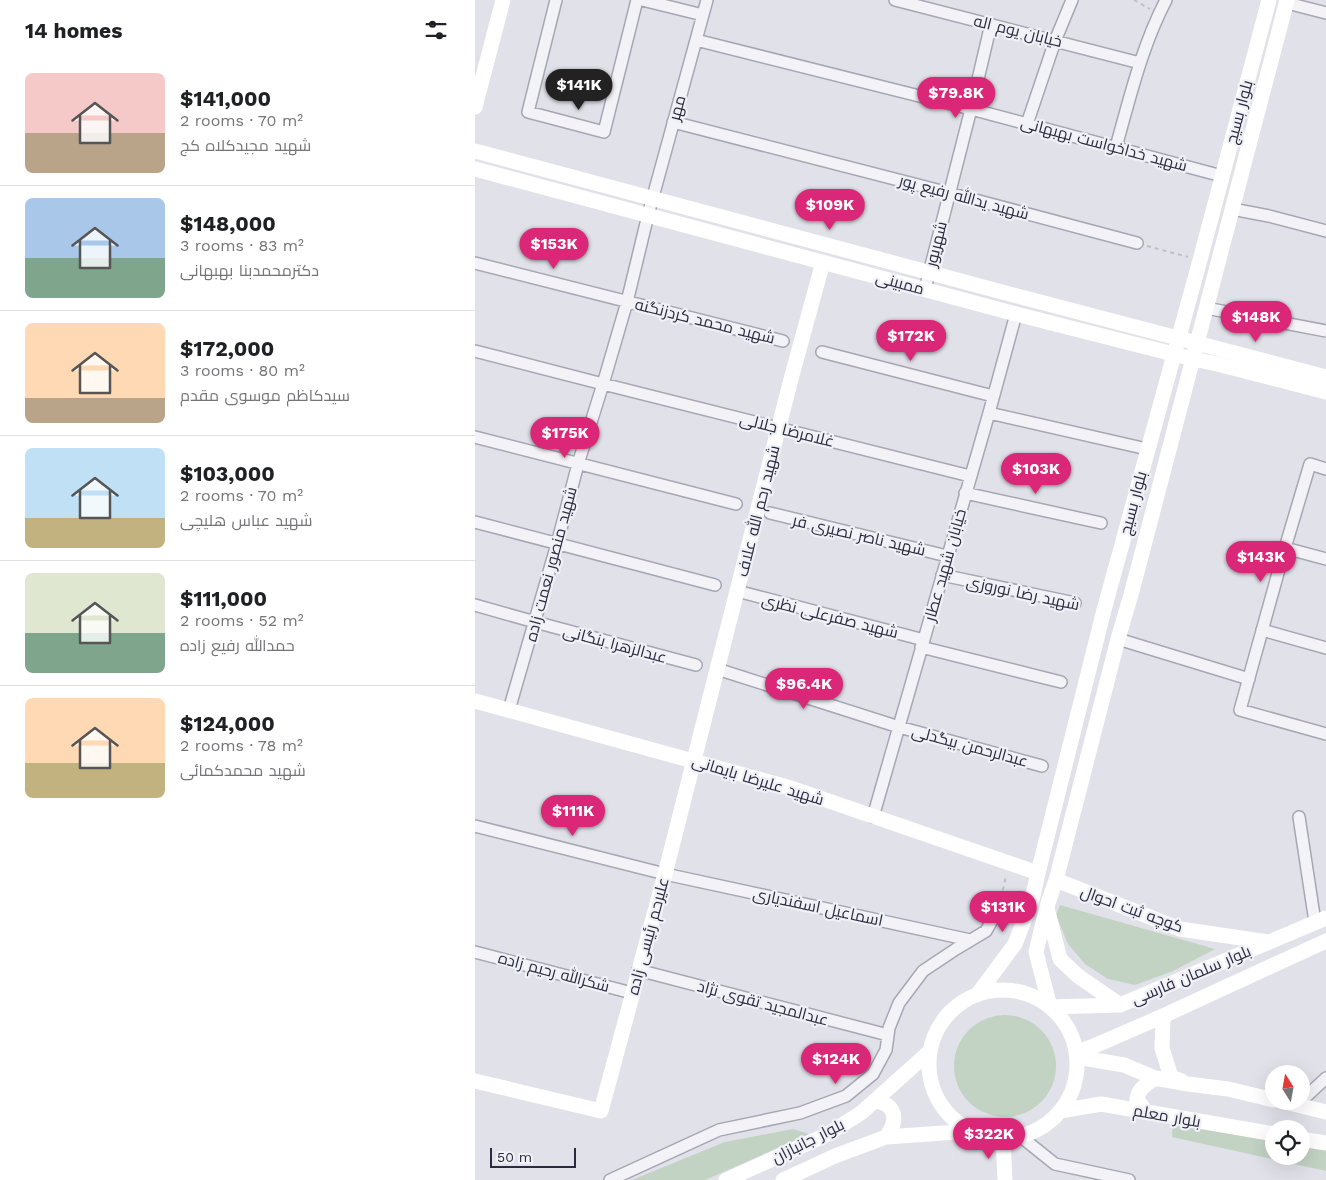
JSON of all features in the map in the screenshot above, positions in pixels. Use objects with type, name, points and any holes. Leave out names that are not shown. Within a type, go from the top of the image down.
[{"type":"main road","points":[[475,107],[503,0]]},
{"type":"main road","name":"بلوار بسیج","points":[[977,995],[1015,944],[1032,900],[1111,584],[1269,0]]},
{"type":"main road","name":"بلوار بسیج","points":[[1050,1007],[1036,952],[1287,2]]},
{"type":"main road","name":"ممبینی","points":[[475,152],[1326,377]]},
{"type":"main road","name":"ممبینی","points":[[475,169],[1016,314],[1326,392]]},
{"type":"main road","name":"شهید رحم الله علاف","points":[[694,761],[823,262]]},
{"type":"main road","points":[[1111,584],[1132,590]]},
{"type":"main road","name":"شهید علیرضا بایمانی","points":[[475,701],[791,788],[1038,873]]},
{"type":"main road","name":"علیرحم رئیسی زاده","points":[[475,1081],[601,1111],[694,761]]},
{"type":"main road","name":"کوچه ثبت احوال","points":[[1056,880],[1180,929],[1268,942]]},
{"type":"main road","points":[[1047,906],[1060,960],[1120,1005]]},
{"type":"main road","name":"بلوار سلمان فارسی","points":[[1050,1007],[1120,1005],[1320,920]]},
{"type":"main road","name":"بلوار سلمان فارسی","points":[[1076,1055],[1326,941]]},
{"type":"main road","points":[[1015,944],[1025,952],[1036,952]]},
{"type":"main road","points":[[995,990],[1015,991],[1033,996],[1050,1007],[1063,1021],[1072,1038],[1076,1055],[1076,1076],[1070,1094],[1060,1111],[1049,1122],[1035,1131],[1020,1136],[1003,1138],[972,1132],[955,1121],[942,1107],[933,1090],[929,1071],[929,1052],[935,1033],[945,1017],[959,1004],[977,995],[995,990]]},
{"type":"main road","points":[[1163,1016],[1162,1048],[1171,1076],[1188,1084]]},
{"type":"main road","name":"بلوار جانبازان","points":[[726,1180],[826,1135],[861,1113],[929,1052]]},
{"type":"main road","points":[[1076,1055],[1124,1065],[1155,1078],[1228,1089],[1265,1098]]},
{"type":"main road","points":[[1146,1112],[1137,1100],[1138,1093],[1155,1078]]},
{"type":"main road","points":[[875,1100],[887,1104],[892,1111],[894,1121],[886,1137]]},
{"type":"main road","name":"بلوار معلم","points":[[1060,1111],[1101,1104],[1265,1132]]},
{"type":"main road","points":[[1310,1108],[1326,1112]]},
{"type":"main road","name":"بلوار جانبازان","points":[[783,1180],[835,1156],[886,1137],[972,1132]]},
{"type":"main road","points":[[1003,1138],[1005,1180]]},
{"type":"main road","points":[[1310,1140],[1326,1143]]},
{"type":"street","points":[[555,0],[528,112],[604,132],[637,0]]},
{"type":"street","points":[[641,0],[703,15]]},
{"type":"street","name":"مهر","points":[[648,215],[707,0]]},
{"type":"street","name":"خیابان یوم اله","points":[[895,0],[1140,63]]},
{"type":"street","points":[[1027,124],[1055,41],[1072,0]]},
{"type":"street","points":[[1116,147],[1140,63],[1166,0]]},
{"type":"street","points":[[1287,2],[1326,13]]},
{"type":"street","name":"شهریور","points":[[925,289],[991,24]]},
{"type":"street","name":"شهید خداخواست بهبهانی","points":[[696,40],[971,109],[1222,176]]},
{"type":"street","name":"شهید یدالله رفیع پور","points":[[673,122],[1137,243]]},
{"type":"street","points":[[1232,209],[1269,216],[1326,231]]},
{"type":"street","name":"شهید منصور نعمت زاده","points":[[509,710],[578,464],[627,302],[648,215]]},
{"type":"street","name":"شهید محمد کردزنگنه","points":[[475,263],[783,341]]},
{"type":"street","points":[[1206,308],[1326,331]]},
{"type":"street","name":"خیابان شهید عطار","points":[[873,817],[1016,314]]},
{"type":"street","name":"غلامرضا جلالی","points":[[475,351],[970,476]]},
{"type":"street","points":[[822,352],[993,396]]},
{"type":"street","points":[[989,413],[1147,449]]},
{"type":"street","points":[[475,437],[736,504]]},
{"type":"street","points":[[1326,469],[1311,464],[1285,548],[1241,710],[1326,734]]},
{"type":"street","points":[[965,493],[1101,523]]},
{"type":"street","name":"شهید ناصر نصیری فر","points":[[770,514],[947,556]]},
{"type":"street","points":[[475,522],[715,585]]},
{"type":"street","points":[[1285,548],[1326,559]]},
{"type":"street","name":"شهید رضا نوروزی","points":[[942,576],[1075,604]]},
{"type":"street","name":"شهید صفرعلی نظری","points":[[737,592],[1061,682]]},
{"type":"street","name":"عبدالزهرا بنگانی","points":[[475,605],[696,665]]},
{"type":"street","points":[[1262,630],[1326,648]]},
{"type":"street","points":[[1118,639],[1249,679]]},
{"type":"street","name":"عبدالرحمن بیگدلی","points":[[717,669],[899,726],[1042,766]]},
{"type":"street","points":[[1299,817],[1320,920]]},
{"type":"street","name":"اسماعیل اسفندیاری","points":[[475,826],[665,874],[970,940]]},
{"type":"street","points":[[610,1180],[719,1130],[800,1113],[846,1096],[873,1074],[886,1050],[889,1028],[899,1004],[923,972],[986,931],[999,908]]},
{"type":"street","name":"شکرالله رحیم زاده","points":[[475,952],[632,993]]},
{"type":"street","name":"عبدالمجید تقوی نژاد","points":[[638,970],[888,1035]]},
{"type":"street","points":[[1310,1093],[1326,1078]]},
{"type":"street","points":[[1020,1136],[1055,1164],[1129,1180]]},
{"type":"path","points":[[1134,0],[1159,14]]},
{"type":"path","points":[[1137,243],[1200,260]]},
{"type":"path","points":[[999,908],[1009,864]]},
{"type":"green space","points":[[1060,905],[1215,949],[1173,971],[1135,985],[1108,979],[1085,964],[1068,944],[1056,915]]},
{"type":"green space","points":[[1005,1015],[1015,1016],[1034,1023],[1048,1037],[1055,1056],[1055,1076],[1048,1095],[1034,1109],[1015,1116],[1005,1117],[995,1116],[976,1109],[962,1095],[955,1076],[954,1066],[955,1056],[962,1037],[976,1023],[995,1016]]},
{"type":"green space","points":[[1173,1121],[1265,1138],[1265,1158],[1172,1137]]},
{"type":"green space","points":[[793,1129],[809,1134],[705,1180],[632,1180],[725,1142]]},
{"type":"green space","points":[[1310,1147],[1326,1150],[1326,1171],[1299,1165],[1310,1165]]}]
